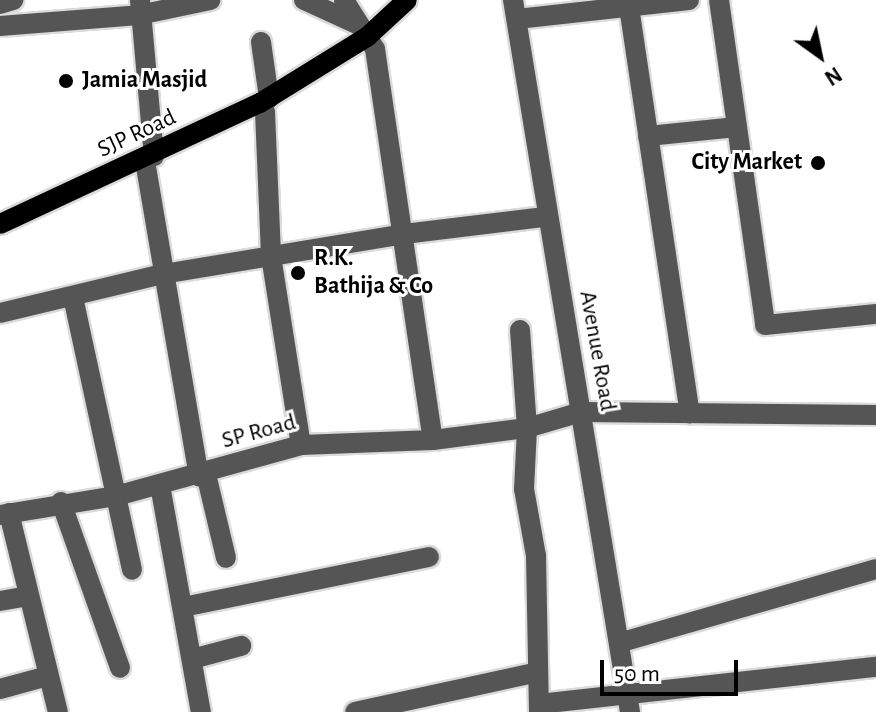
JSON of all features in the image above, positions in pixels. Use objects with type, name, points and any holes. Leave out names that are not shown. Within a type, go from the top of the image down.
[{"type":"main road","name":"SJP Road","points":[[0,224],[149,158],[265,100],[407,0]]},
{"type":"street","points":[[0,4],[13,0]]},
{"type":"street","points":[[0,26],[210,0]]},
{"type":"street","points":[[304,0],[363,31]]},
{"type":"street","points":[[344,0],[375,49],[433,440]]},
{"type":"street","points":[[515,9],[689,0]]},
{"type":"street","points":[[719,0],[765,325],[876,314]]},
{"type":"street","points":[[628,3],[690,413]]},
{"type":"street","points":[[140,7],[149,158],[163,274],[203,475],[226,558]]},
{"type":"street","name":"Avenue Road","points":[[515,9],[545,217],[622,642],[629,704]]},
{"type":"street","points":[[261,42],[271,256],[301,445]]},
{"type":"street","points":[[648,136],[737,127]]},
{"type":"street","points":[[0,313],[163,274],[404,234],[545,217]]},
{"type":"street","points":[[73,297],[132,570]]},
{"type":"street","points":[[520,330],[527,428],[524,489],[536,556],[539,708],[629,704],[876,667]]},
{"type":"street","points":[[876,404],[876,415]]},
{"type":"street","name":"SP Road","points":[[4,514],[61,502],[116,496],[203,475],[301,445],[433,440],[527,428],[581,412],[876,415]]},
{"type":"street","points":[[160,485],[201,712]]},
{"type":"street","points":[[61,502],[120,668]]},
{"type":"street","points":[[4,514],[58,712]]},
{"type":"street","points":[[183,607],[429,557]]},
{"type":"street","points":[[622,642],[876,569]]},
{"type":"street","points":[[0,601],[28,596]]},
{"type":"street","points":[[192,659],[241,646]]},
{"type":"street","points":[[355,712],[538,672]]},
{"type":"street","points":[[0,689],[48,676]]},
{"type":"place","name":"Jamia Masjid","points":[[66,81]]},
{"type":"place","name":"City Market","points":[[818,163]]},
{"type":"place","name":"R.K. Bathija & Co","points":[[298,273]]}]
